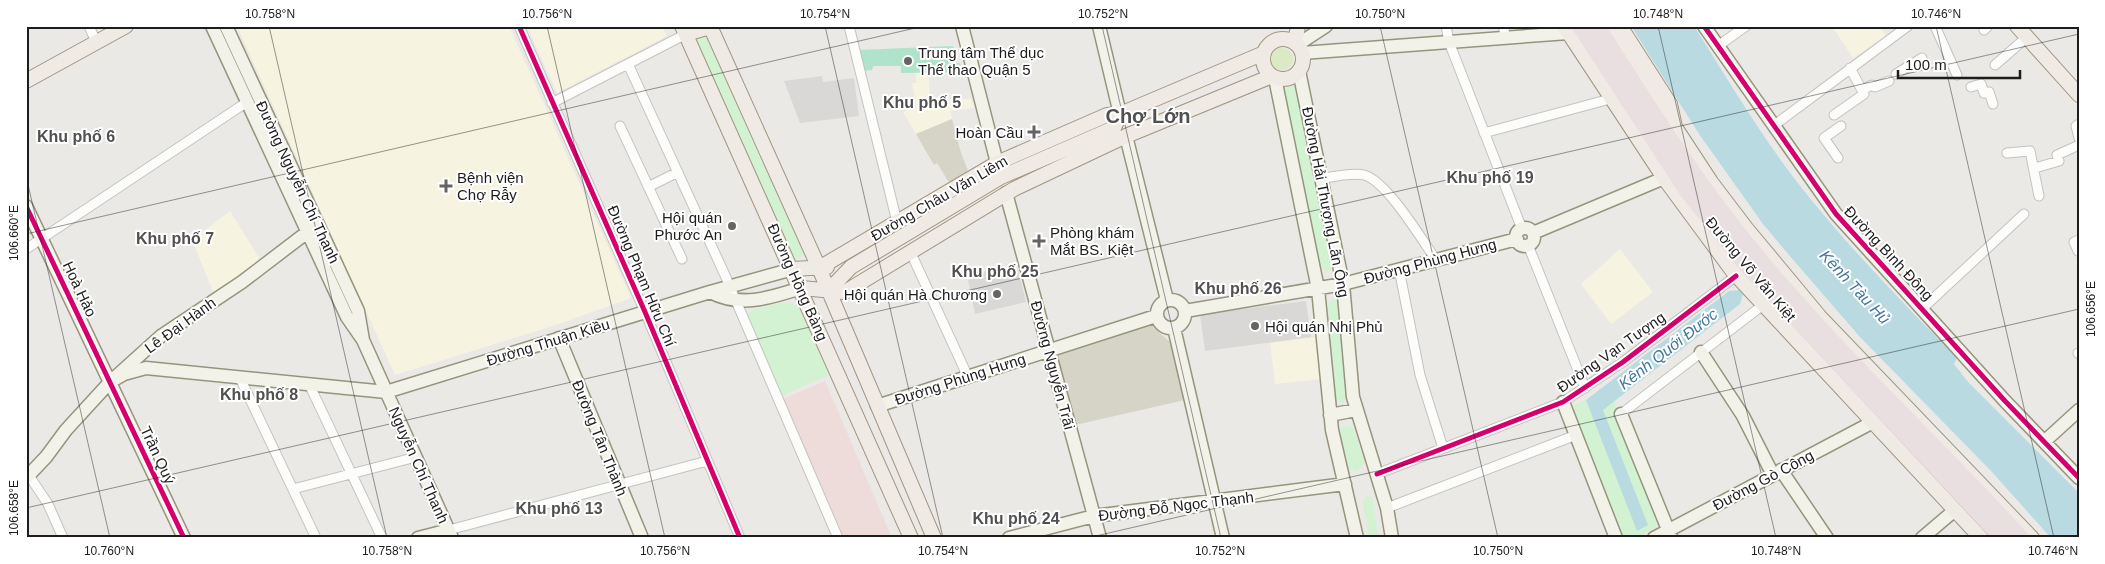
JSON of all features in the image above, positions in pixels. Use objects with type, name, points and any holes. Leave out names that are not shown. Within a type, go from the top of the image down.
[{"type":"highway","name":"Đường Võ Văn Kiệt","points":[[1597,26],[1662,128],[1723,215],[1777,279],[1871,382],[2021,538]]},
{"type":"highway","name":"Đường Võ Văn Kiệt","points":[[1570,29],[1687,191],[1737,254],[1790,314],[2002,538]]},
{"type":"main road","points":[[26,81],[126,26]]},
{"type":"main road","points":[[684,30],[710,26]]},
{"type":"main road","name":"Đường Hồng Bàng","points":[[710,26],[819,268],[934,538]]},
{"type":"main road","points":[[1277,26],[1274,41],[1264,53],[1263,65],[1273,77],[1290,78],[1299,71],[1302,63],[1298,47],[1298,26]]},
{"type":"main road","points":[[1607,26],[1635,72],[1675,127]]},
{"type":"main road","name":"Đường Võ Văn Kiệt","points":[[1620,26],[1670,104],[1675,127],[1710,182],[1820,317],[2032,538]]},
{"type":"main road","points":[[2018,26],[2027,32],[2079,86]]},
{"type":"main road","name":"Đường Võ Văn Kiệt","points":[[1570,29],[1610,99],[1664,178],[1736,276],[1981,538]]},
{"type":"main road","name":"Đường Hồng Bàng","points":[[684,30],[793,269],[911,538]]},
{"type":"main road","points":[[2027,32],[2079,95]]},
{"type":"main road","points":[[1274,41],[1286,40],[1298,47]]},
{"type":"main road","name":"Đường Châu Văn Liêm","points":[[819,268],[997,163],[1107,115],[1120,114],[1264,53]]},
{"type":"main road","name":"Đường Châu Văn Liêm","points":[[828,290],[845,292],[1006,193],[1126,136],[1273,77]]},
{"type":"main road","points":[[1120,114],[1114,128],[1126,136]]},
{"type":"main road","points":[[1120,114],[1126,136]]},
{"type":"main road","name":"Đường Châu Văn Liêm","points":[[828,290],[850,267],[1001,177],[1114,128]]},
{"type":"main road","points":[[997,163],[1006,193]]},
{"type":"main road","points":[[1710,182],[1723,215]]},
{"type":"main road","points":[[897,222],[910,251]]},
{"type":"main road","name":"Đường Châu Văn Liêm","points":[[819,268],[850,267]]},
{"type":"main road","points":[[793,269],[819,268]]},
{"type":"main road","points":[[801,288],[828,290]]},
{"type":"main road","points":[[856,413],[877,406]]},
{"type":"street","points":[[89,26],[96,42]]},
{"type":"street","points":[[212,26],[252,98],[321,246]]},
{"type":"street","name":"Đường Nguyễn Chí Thanh","points":[[226,26],[252,98]]},
{"type":"street","name":"Đường Phạm Hữu Chí","points":[[519,26],[645,312],[740,538]]},
{"type":"street","points":[[710,26],[718,26]]},
{"type":"street","points":[[849,26],[897,222]]},
{"type":"street","points":[[962,26],[997,163]]},
{"type":"street","points":[[1099,26],[1120,114]]},
{"type":"street","points":[[1298,47],[1326,26]]},
{"type":"street","points":[[1446,26],[1449,42],[1585,388]]},
{"type":"street","name":"Đường Bình Đông","points":[[1704,26],[1836,214],[1923,308],[2005,401],[2079,478]]},
{"type":"street","points":[[1718,46],[1746,26]]},
{"type":"street","points":[[1773,126],[1908,26]]},
{"type":"street","points":[[1935,26],[1957,76]]},
{"type":"street","points":[[1298,47],[1449,42],[1505,32],[1570,29]]},
{"type":"street","points":[[552,103],[628,64],[684,30]]},
{"type":"street","points":[[1995,65],[2027,32]]},
{"type":"street","points":[[1896,74],[1922,58]]},
{"type":"street","points":[[628,64],[730,286],[838,538]]},
{"type":"street","points":[[1834,115],[1864,94],[1850,68]]},
{"type":"street","name":"Đường Hải Thượng Lãn Ông","points":[[1299,71],[1343,284],[1352,388],[1356,410],[1387,508],[1392,538]]},
{"type":"street","name":"Đường Hải Thượng Lãn Ông","points":[[1273,77],[1318,289],[1330,416],[1356,538]]},
{"type":"street","points":[[1862,90],[1872,85],[1875,87],[1890,81]]},
{"type":"street","points":[[1971,86],[1980,84],[1984,93],[1989,92],[1993,104]]},
{"type":"street","points":[[26,249],[252,98]]},
{"type":"street","points":[[1484,132],[1610,99]]},
{"type":"street","points":[[2079,124],[2076,126],[2079,138]]},
{"type":"street","points":[[620,126],[682,259]]},
{"type":"street","points":[[1838,158],[1824,138],[1842,126]]},
{"type":"street","points":[[1126,136],[1167,300]]},
{"type":"street","points":[[2035,168],[2059,161],[2057,155],[2079,145]]},
{"type":"street","points":[[2007,153],[2030,151],[2035,168],[2039,196]]},
{"type":"street","points":[[648,187],[678,172]]},
{"type":"street","points":[[1322,178],[1360,175],[1373,179],[1398,207],[1436,260]]},
{"type":"street","name":"Đường Phùng Hưng","points":[[1318,289],[1525,236],[1664,178]]},
{"type":"street","name":"Đường Nguyễn Trãi","points":[[1006,193],[1100,538]]},
{"type":"street","name":"Hoà Hảo","points":[[26,206],[110,382]]},
{"type":"street","points":[[1923,308],[2024,214]]},
{"type":"street","name":"Lê Đại Hành","points":[[28,474],[110,382],[161,336],[242,282],[313,228]]},
{"type":"street","points":[[2078,251],[2074,242],[2079,240]]},
{"type":"street","name":"Đường Nguyễn Chí Thanh","points":[[321,246],[347,317],[363,340],[386,392]]},
{"type":"street","name":"Đường Nguyễn Chí Thanh","points":[[321,246],[358,311],[363,340]]},
{"type":"street","points":[[910,251],[968,377]]},
{"type":"street","name":"Đường Thuận Kiều","points":[[386,392],[710,292],[793,269]]},
{"type":"street","points":[[1399,269],[1420,375],[1443,448]]},
{"type":"street","name":"Đường Vạn Tượng","points":[[1377,474],[1563,402],[1623,362],[1736,276]]},
{"type":"street","points":[[710,292],[736,301],[766,299],[801,288]]},
{"type":"street","points":[[1185,311],[1318,289]]},
{"type":"street","points":[[1167,300],[1179,302],[1185,311],[1183,322],[1174,328],[1163,326],[1156,316],[1160,304],[1167,300]]},
{"type":"street","points":[[1670,534],[1621,414],[1763,306]]},
{"type":"street","name":"Đường Phùng Hưng","points":[[877,406],[1156,316]]},
{"type":"street","points":[[1174,328],[1223,538]]},
{"type":"street","name":"Đường Tân Thành","points":[[559,338],[642,538]]},
{"type":"street","points":[[1701,352],[1777,472],[1827,538]]},
{"type":"street","points":[[110,382],[124,374],[146,368],[386,392]]},
{"type":"street","points":[[240,378],[316,538]]},
{"type":"street","name":"Trần Quý","points":[[110,382],[184,538]]},
{"type":"street","points":[[308,384],[353,474],[382,538]]},
{"type":"street","name":"Nguyễn Chí Thanh","points":[[386,392],[450,534]]},
{"type":"street","points":[[1563,402],[1616,538]]},
{"type":"street","points":[[1330,416],[1356,410]]},
{"type":"street","points":[[2045,441],[2079,410]]},
{"type":"street","name":"Đường Gò Công","points":[[1654,538],[1670,534],[1777,472],[1873,422]]},
{"type":"street","points":[[1387,508],[1576,435]]},
{"type":"street","points":[[293,489],[416,457]]},
{"type":"street","points":[[418,538],[450,534],[619,484],[707,461]]},
{"type":"street","points":[[28,474],[48,504],[63,538]]},
{"type":"street","name":"Đường Đỗ Ngọc Thạnh","points":[[1008,538],[1094,516],[1345,484]]},
{"type":"street","points":[[1922,538],[1955,510]]},
{"type":"shaded area","name":"Bệnh viện Chợ Rẫy","points":[[237,26],[509,26],[631,298],[556,325],[395,375]]},
{"type":"shaded area","points":[[527,26],[662,26],[667,36],[557,93]]},
{"type":"shaded area","points":[[1832,26],[1880,26],[1886,36],[1853,58]]},
{"type":"shaded area","points":[[929,72],[930,100],[971,99],[974,108],[950,111],[952,119],[916,134],[903,112],[916,106],[912,83],[916,83],[916,73]]},
{"type":"shaded area","points":[[822,76],[823,82],[854,78],[859,116],[800,123],[784,81]]},
{"type":"shaded area","points":[[952,119],[961,153],[969,173],[950,184],[937,163],[934,165],[916,134]]},
{"type":"shaded area","points":[[230,211],[263,264],[215,296],[192,240]]},
{"type":"shaded area","points":[[1620,249],[1653,292],[1611,324],[1581,284]]},
{"type":"shaded area","name":"Hội quán Hà Chương","points":[[1018,269],[1026,302],[975,314],[968,280],[971,279],[970,274],[990,270],[991,275]]},
{"type":"shaded area","name":"Hội quán Nhị Phủ","points":[[1306,301],[1311,337],[1205,351],[1200,314]]},
{"type":"shaded area","points":[[1150,324],[1172,344],[1185,400],[1075,425],[1055,355]]},
{"type":"shaded area","points":[[1317,337],[1322,379],[1275,384],[1270,343]]},
{"type":"shaded area","points":[[825,381],[892,538],[844,538],[783,399]]},
{"type":"green space","points":[[688,26],[704,26],[807,254],[794,260]]},
{"type":"green space","name":"Trung tâm Thể dục Thể thao Quận 5","points":[[953,46],[957,56],[957,63],[960,63],[962,72],[901,73],[901,66],[873,66],[872,70],[862,71],[857,50]]},
{"type":"green space","points":[[1282,48],[1290,51],[1293,59],[1290,67],[1282,70],[1274,67],[1271,59],[1274,51]]},
{"type":"green space","points":[[1288,82],[1293,83],[1295,87],[1333,264],[1331,269],[1327,271],[1320,267],[1284,89]]},
{"type":"green space","points":[[1334,299],[1340,304],[1347,397],[1343,404],[1335,397],[1328,307],[1329,302]]},
{"type":"green space","points":[[783,302],[802,306],[829,375],[781,396],[747,316],[750,311]]},
{"type":"green space","points":[[1586,400],[1603,410],[1614,400],[1663,523],[1636,538],[1622,538],[1569,407]]},
{"type":"green space","points":[[1350,426],[1353,428],[1365,463],[1357,471],[1350,470],[1340,433],[1341,428]]},
{"type":"green space","points":[[1369,496],[1372,498],[1379,538],[1369,538],[1363,504],[1365,497]]},
{"type":"water","name":"Kênh Tàu Hủ","points":[[1631,26],[1694,26],[1736,94],[1781,160],[1813,202],[1865,262],[1957,358],[1954,364],[1968,382],[2079,493],[2079,538],[2051,538],[1992,472],[1860,337],[1763,224],[1699,134]]},
{"type":"water","name":"Kênh Quới Đước","points":[[1739,290],[1743,294],[1740,304],[1603,410],[1648,525],[1637,531],[1586,400],[1729,291]]},
{"type":"cycle path","points":[[519,26],[645,312],[740,538]]},
{"type":"cycle path","points":[[1704,26],[1836,214],[2005,401],[2079,478]]},
{"type":"cycle path","points":[[26,206],[184,538]]},
{"type":"cycle path","points":[[1377,474],[1563,402],[1623,362],[1736,276]]},
{"type":"place","name":"Trung tâm Thể dục Thể thao Quận 5","points":[[908,61]]},
{"type":"place","name":"Hoàn Cầu","points":[[1034,132]]},
{"type":"place","name":"Bệnh viện Chợ Rẫy","points":[[446,186]]},
{"type":"place","name":"Hội quán Phước An","points":[[732,226]]},
{"type":"place","name":"Phòng khám Mắt BS. Kiệt","points":[[1039,241]]},
{"type":"place","name":"Hội quán Hà Chương","points":[[997,294]]},
{"type":"place","name":"Hội quán Nhị Phủ","points":[[1255,326]]},
{"type":"district","name":"Khu phố 5","points":[[922,102]]},
{"type":"district","name":"Chợ Lớn","points":[[1148,116]]},
{"type":"district","name":"Khu phố 6","points":[[76,136]]},
{"type":"district","name":"Khu phố 19","points":[[1490,177]]},
{"type":"district","name":"Khu phố 7","points":[[175,238]]},
{"type":"district","name":"Khu phố 25","points":[[995,271]]},
{"type":"district","name":"Khu phố 26","points":[[1238,288]]},
{"type":"district","name":"Khu phố 8","points":[[259,394]]},
{"type":"district","name":"Khu phố 13","points":[[559,508]]},
{"type":"district","name":"Khu phố 24","points":[[1016,518]]}]
